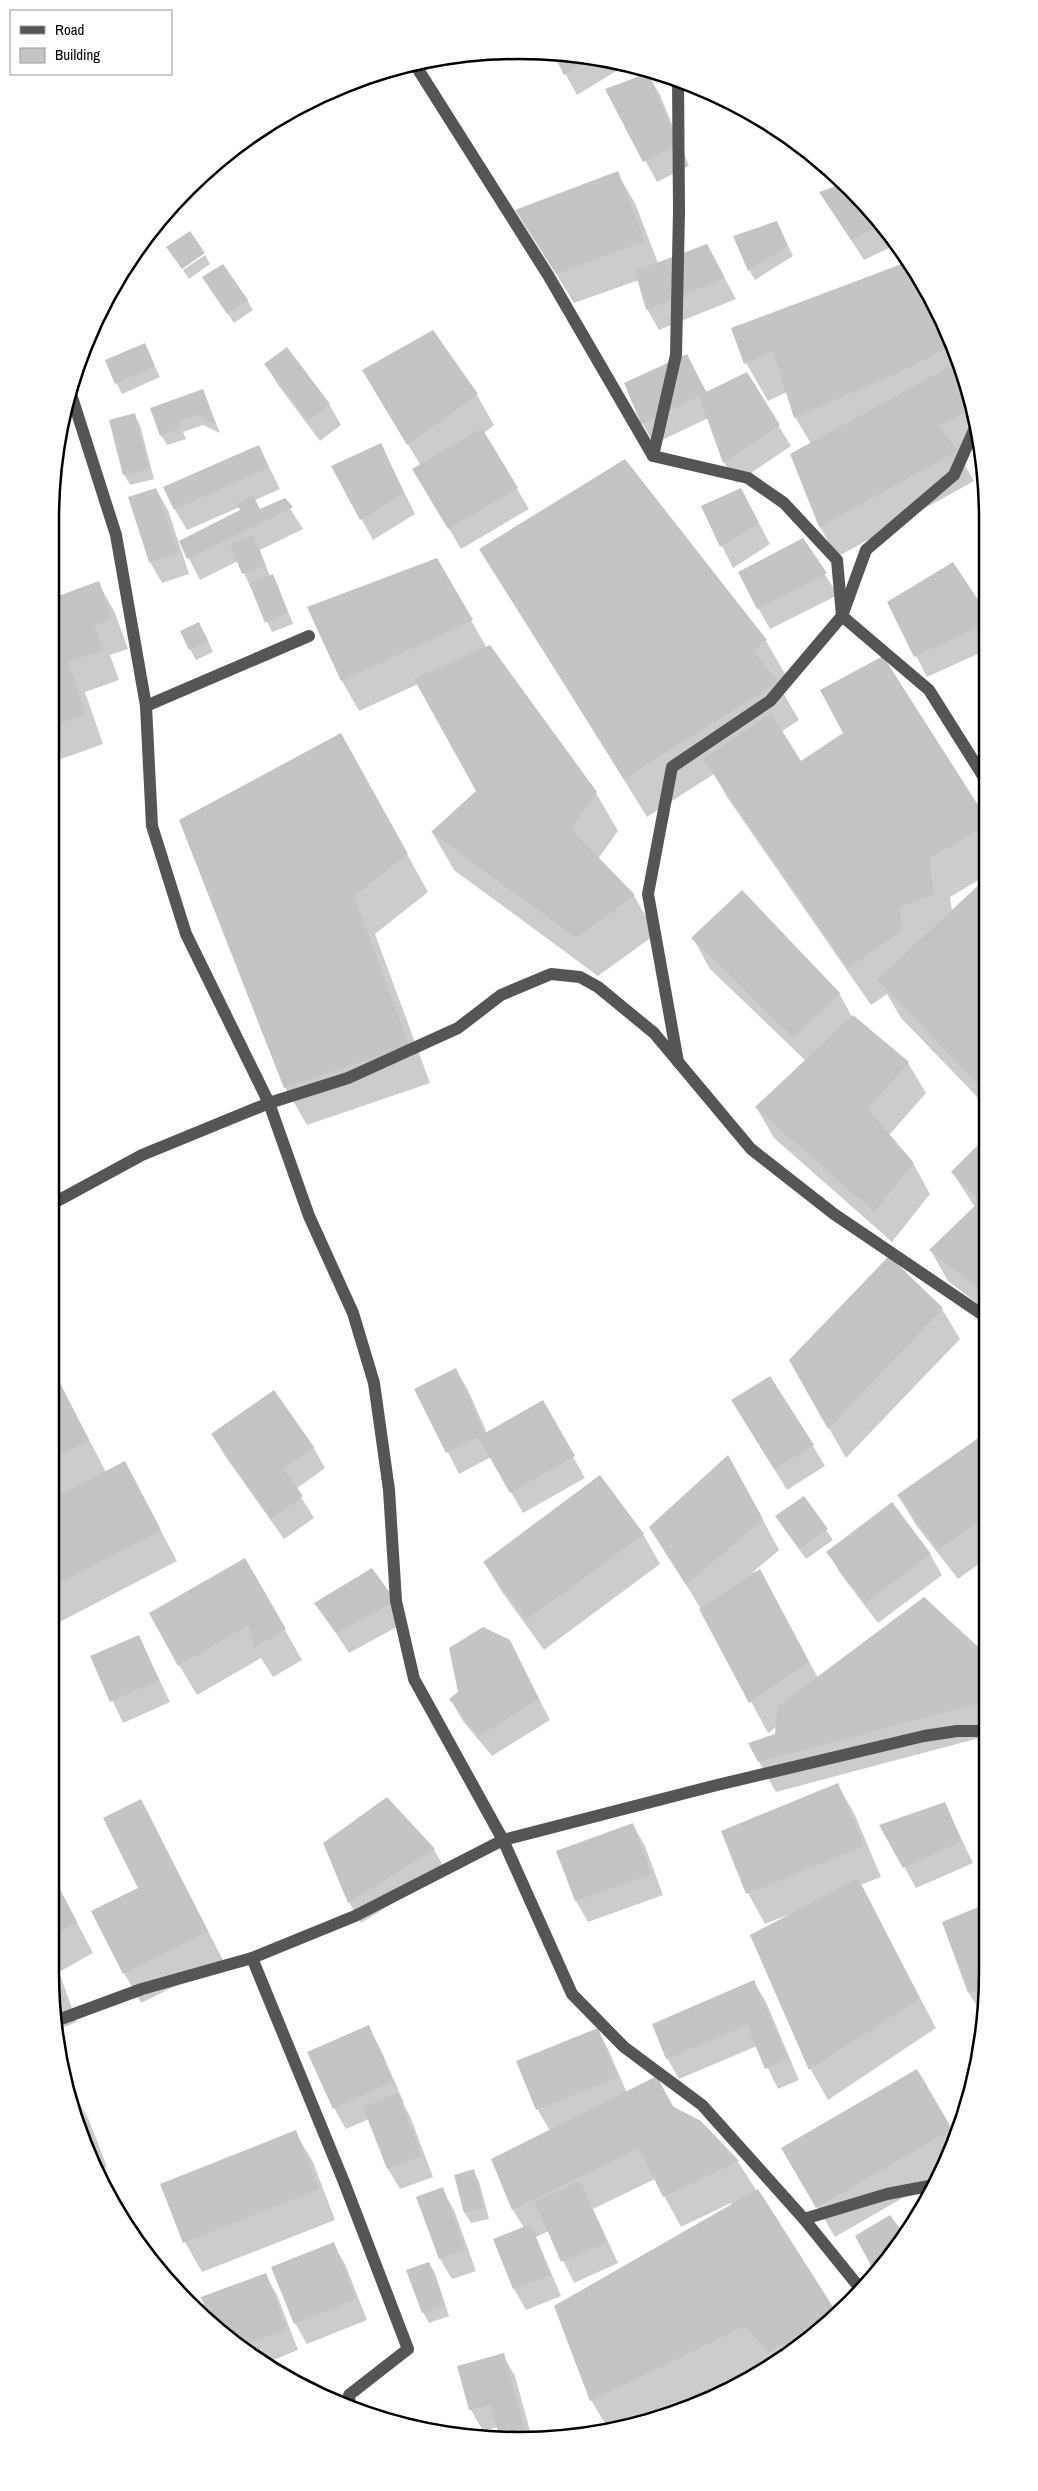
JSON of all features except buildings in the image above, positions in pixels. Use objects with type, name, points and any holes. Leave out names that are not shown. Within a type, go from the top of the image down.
[{"type":"street","points":[[419,70],[548,275],[653,456],[748,478],[784,503],[837,560],[842,616],[929,690],[979,770]]},
{"type":"street","points":[[653,456],[676,355],[679,211],[678,87]]},
{"type":"street","points":[[74,402],[116,535],[146,706],[152,826],[186,934],[269,1103],[309,1216],[354,1313],[374,1383],[389,1490],[396,1601],[414,1679],[503,1840],[572,1994],[624,2046],[702,2105],[804,2220],[857,2283]]},
{"type":"street","points":[[678,1062],[648,894],[672,767],[770,701],[842,616],[866,550],[954,475],[971,436]]},
{"type":"street","points":[[146,706],[309,636]]},
{"type":"street","points":[[59,1199],[142,1155],[269,1103],[348,1078],[458,1028],[501,995],[551,974],[580,977],[598,987],[654,1033],[750,1149],[834,1214],[979,1312]]},
{"type":"street","points":[[62,2019],[142,1990],[252,1958],[354,1916],[503,1840],[723,1784],[924,1736],[957,1731],[979,1731]]},
{"type":"street","points":[[252,1958],[344,2182],[408,2349],[349,2395],[349,2399]]},
{"type":"street","points":[[804,2220],[887,2194],[926,2187]]}]
